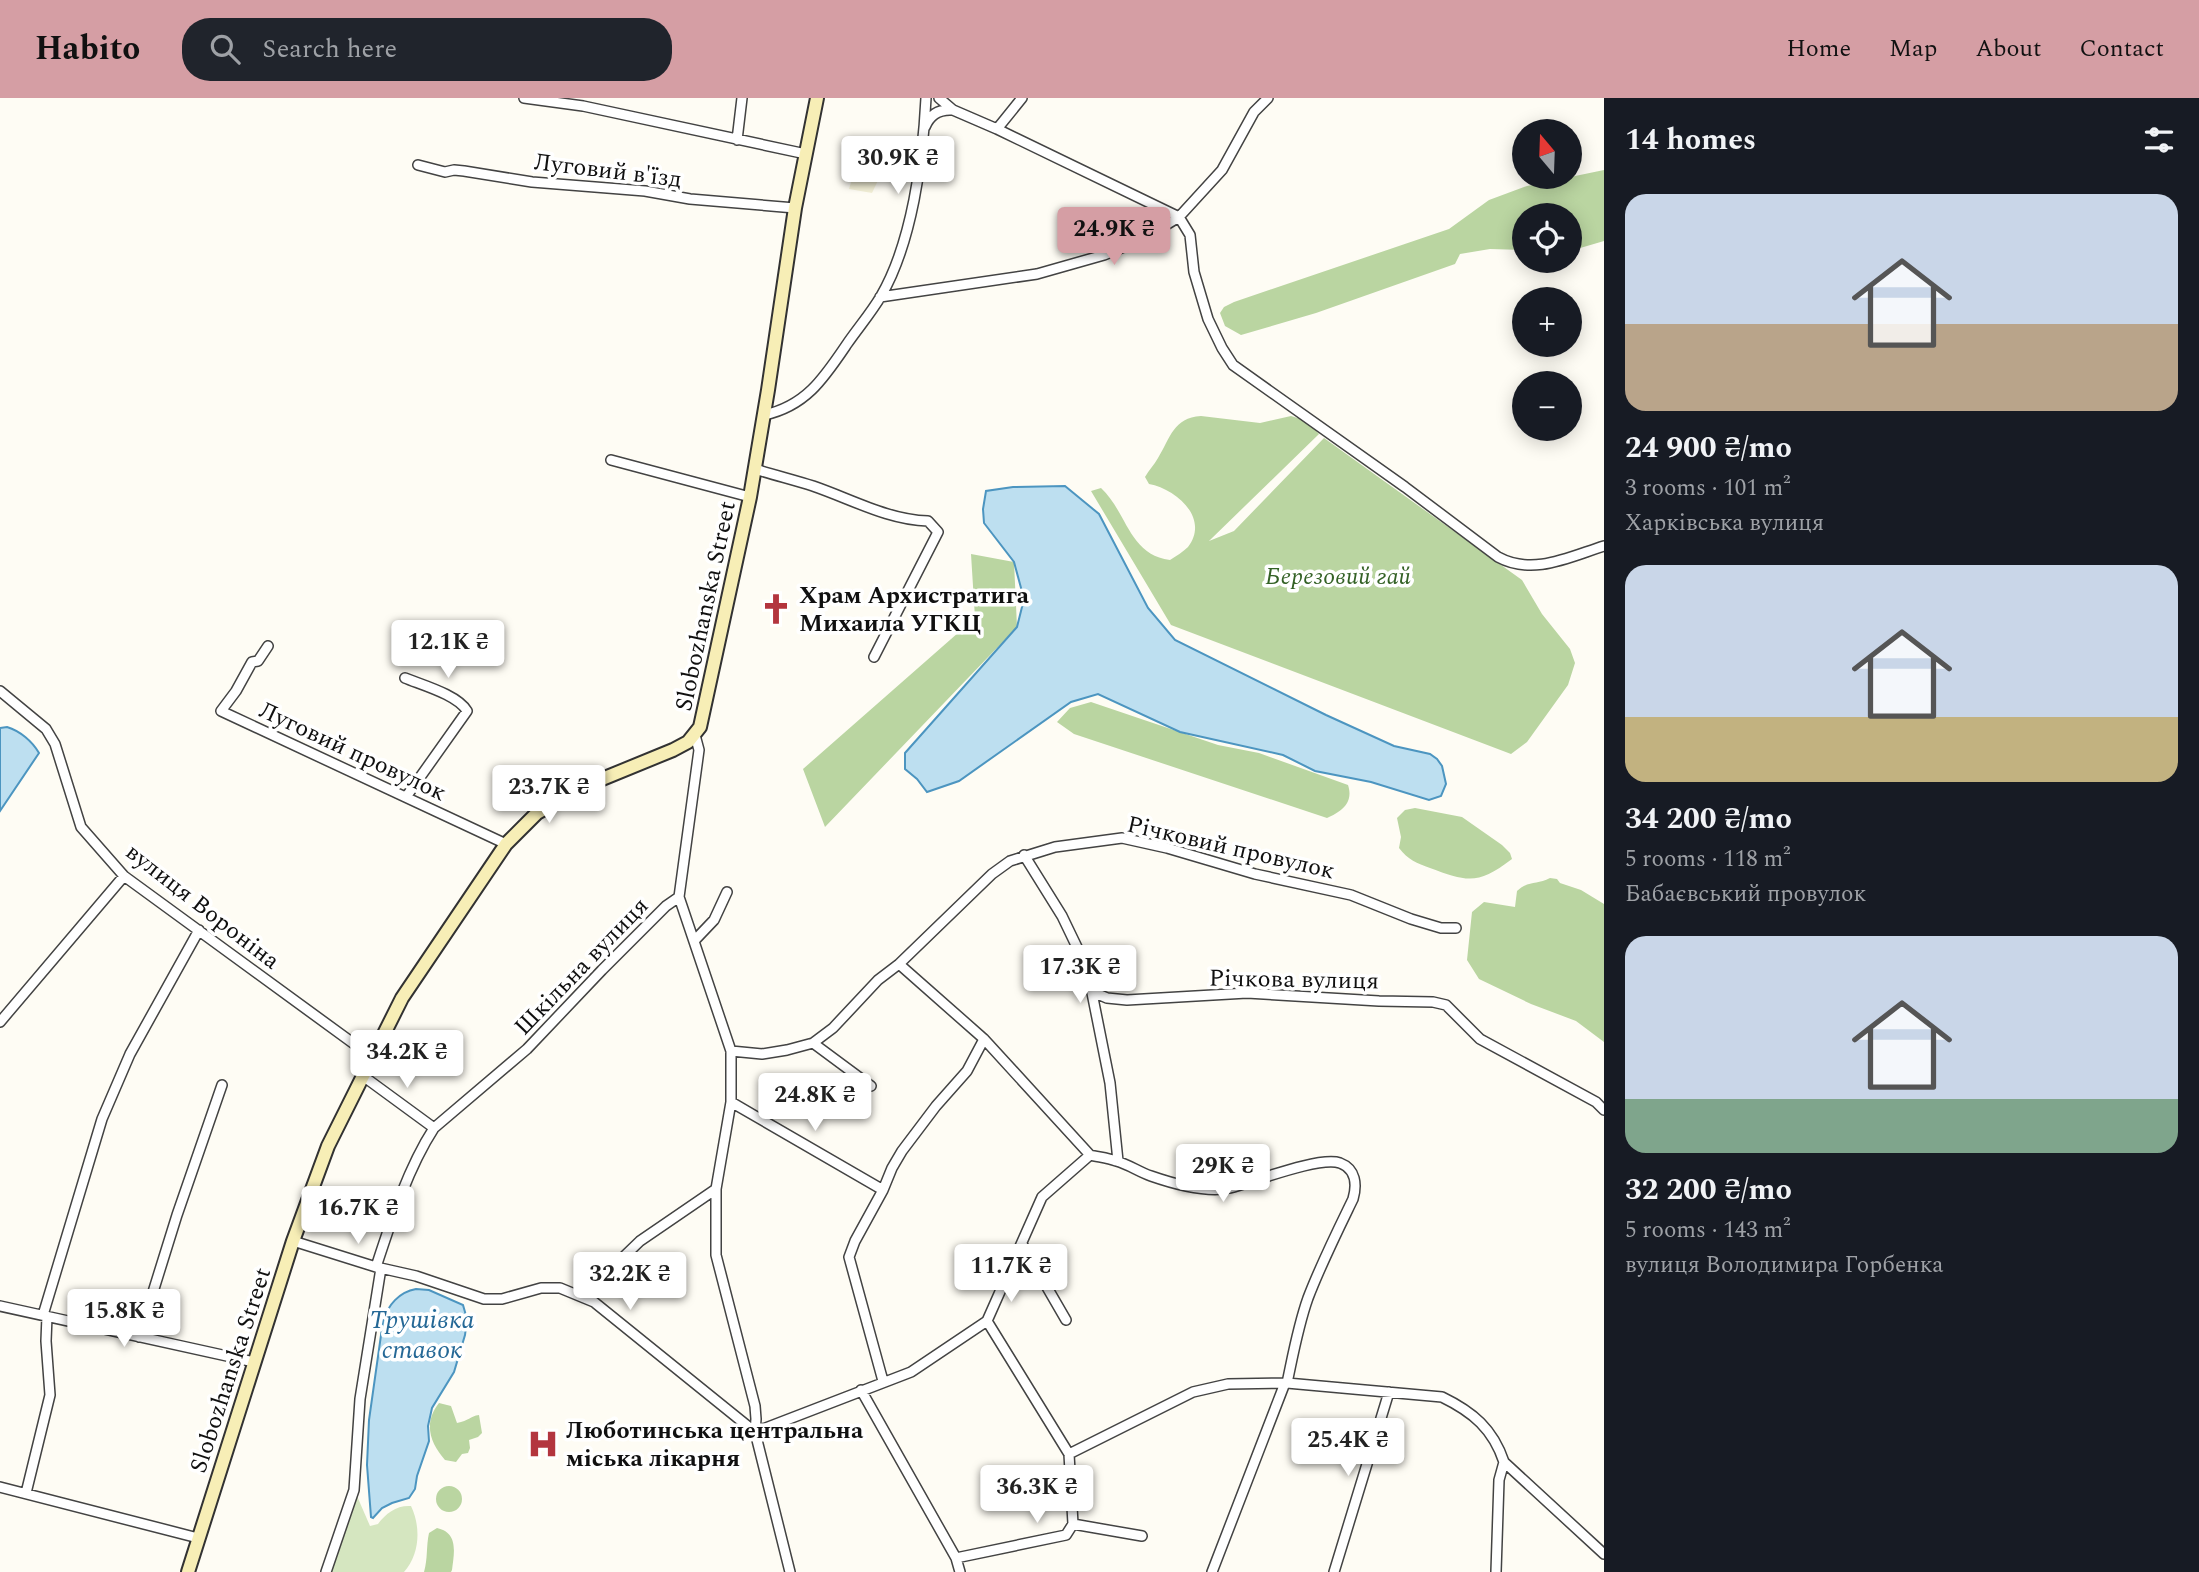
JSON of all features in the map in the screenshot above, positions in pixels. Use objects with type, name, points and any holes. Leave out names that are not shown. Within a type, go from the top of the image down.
[{"type":"street","points":[[524,98],[583,106],[806,154]]},
{"type":"street","points":[[737,140],[742,98]]},
{"type":"street","name":"Slobozhanska Street","points":[[188,1572],[293,1241],[328,1146],[402,998],[506,844],[537,813],[585,786],[688,742],[695,735],[703,718],[750,497],[795,208],[817,98]]},
{"type":"street","points":[[764,415],[783,411],[801,400],[828,373],[880,297],[903,247],[908,229],[924,128],[926,98]]},
{"type":"street","points":[[939,98],[953,110]]},
{"type":"street","points":[[997,129],[1021,98]]},
{"type":"street","points":[[880,297],[1037,274],[1104,255],[1141,240],[1179,217],[1222,170],[1254,112],[1268,98]]},
{"type":"street","points":[[924,128],[932,115],[945,109],[953,110],[1179,217],[1190,235],[1194,272],[1208,319],[1233,365],[1405,487],[1466,535],[1510,564],[1538,566],[1604,546]]},
{"type":"street","name":"Луговий в'їзд","points":[[418,165],[445,172],[454,170],[532,181],[645,191],[690,200],[795,208]]},
{"type":"street","points":[[611,460],[750,497]]},
{"type":"street","points":[[755,469],[812,486],[892,516],[911,521],[928,521],[939,532],[874,657]]},
{"type":"street","name":"Луговий провулок","points":[[268,646],[258,661],[252,662],[221,711],[506,844]]},
{"type":"street","points":[[405,678],[456,699],[467,711],[406,797]]},
{"type":"street","name":"вулиця Вороніна","points":[[0,691],[47,729],[55,744],[81,827],[124,876],[372,1057]]},
{"type":"street","points":[[695,735],[699,750],[679,897],[731,1051],[731,1102],[716,1189],[716,1255],[755,1406],[757,1419],[754,1432],[790,1572]]},
{"type":"street","name":"Річковий провулок","points":[[731,1051],[762,1054],[813,1043],[833,1028],[878,980],[899,964],[975,889],[1010,861],[1055,847],[1122,838],[1167,848],[1255,874],[1351,895],[1411,919],[1441,928],[1456,928]]},
{"type":"street","points":[[1024,855],[1082,954],[1093,992],[1110,1083],[1118,1161]]},
{"type":"street","points":[[0,1022],[124,876]]},
{"type":"street","points":[[694,941],[714,920],[727,891]]},
{"type":"street","name":"Шкільна вулиця","points":[[326,1572],[354,1490],[360,1399],[379,1267],[390,1223],[425,1141],[434,1128],[527,1049],[656,915],[679,897]]},
{"type":"street","points":[[26,1493],[50,1395],[45,1315],[102,1119],[130,1054],[199,930]]},
{"type":"street","points":[[899,964],[984,1039],[1090,1155],[1118,1161],[1167,1181],[1211,1190],[1230,1188],[1281,1172],[1332,1161],[1352,1171],[1356,1189],[1353,1199],[1308,1298],[1286,1383],[1212,1572]]},
{"type":"street","name":"Річкова вулиця","points":[[1093,992],[1107,998],[1127,1000],[1247,993],[1433,1002],[1446,1005],[1480,1039],[1596,1102],[1604,1111]]},
{"type":"street","points":[[883,1381],[849,1257],[902,1151],[967,1071],[984,1039]]},
{"type":"street","points":[[813,1043],[871,1086]]},
{"type":"street","points":[[363,1076],[434,1128]]},
{"type":"street","points":[[139,1337],[222,1085]]},
{"type":"street","points":[[731,1102],[883,1190]]},
{"type":"street","points":[[754,1432],[911,1372],[988,1321],[1042,1197],[1090,1155]]},
{"type":"street","points":[[582,1297],[640,1241],[716,1189]]},
{"type":"street","points":[[293,1241],[416,1276],[484,1299],[502,1299],[541,1288],[560,1288],[582,1297],[594,1302],[754,1432]]},
{"type":"street","points":[[1022,1244],[1066,1320]]},
{"type":"street","points":[[0,1306],[254,1363]]},
{"type":"street","points":[[956,1558],[1066,1535],[1073,1524],[1069,1454],[988,1321]]},
{"type":"street","points":[[1069,1454],[1193,1392],[1228,1384],[1286,1383],[1442,1397],[1459,1405],[1481,1422],[1498,1444],[1504,1462],[1604,1554]]},
{"type":"street","points":[[862,1390],[956,1558],[960,1572]]},
{"type":"street","points":[[1334,1572],[1389,1392]]},
{"type":"street","points":[[1496,1572],[1499,1480],[1504,1462]]},
{"type":"street","points":[[0,1487],[198,1538]]},
{"type":"street","points":[[1073,1524],[1142,1536]]},
{"type":"shaded area","points":[[857,162],[884,168],[872,193],[849,189]]},
{"type":"green space","points":[[1604,170],[1604,241],[1582,247],[1582,203],[1512,203],[1512,250],[1490,249],[1460,254],[1455,264],[1316,313],[1241,335],[1225,326],[1220,313],[1224,307],[1234,302],[1449,229],[1489,200],[1519,189],[1582,189],[1582,175]]},
{"type":"green space","name":"Березовий гай","points":[[1201,416],[1260,423],[1291,416],[1307,421],[1319,434],[1209,541],[1234,531],[1324,438],[1522,580],[1542,614],[1570,649],[1575,663],[1568,685],[1527,742],[1511,754],[1171,625],[1091,491],[1101,488],[1146,550],[1170,560],[1179,554],[1188,547],[1194,536],[1192,516],[1179,498],[1149,484],[1145,477],[1174,430],[1184,420]]},
{"type":"green space","points":[[971,554],[1014,562],[1017,627],[825,827],[803,769],[975,618]]},
{"type":"green space","points":[[1091,702],[1218,745],[1259,753],[1348,785],[1348,802],[1341,810],[1327,818],[1074,734],[1057,722],[1070,708]]},
{"type":"green space","points":[[1415,808],[1462,817],[1502,845],[1512,859],[1490,873],[1472,878],[1454,876],[1413,861],[1399,848],[1401,837],[1397,818],[1405,810]]},
{"type":"green space","points":[[1550,878],[1581,890],[1604,904],[1604,1042],[1576,1021],[1531,1004],[1479,979],[1467,960],[1472,912],[1484,902],[1515,907],[1517,891],[1525,885]]},
{"type":"green space","points":[[439,1403],[451,1406],[457,1423],[479,1415],[482,1433],[469,1440],[468,1453],[462,1454],[456,1462],[445,1460],[432,1440],[431,1418]]},
{"type":"green space","points":[[449,1486],[458,1490],[462,1499],[458,1508],[449,1512],[440,1508],[436,1499],[440,1490]]},
{"type":"green space","points":[[348,1496],[357,1496],[370,1526],[378,1524],[397,1508],[411,1506],[417,1540],[413,1557],[404,1572],[330,1572]]},
{"type":"green space","points":[[437,1528],[449,1534],[454,1544],[451,1572],[424,1572],[429,1533]]},
{"type":"water","points":[[1065,486],[1099,514],[1148,608],[1175,640],[1394,746],[1430,754],[1442,766],[1446,784],[1441,796],[1429,800],[1371,782],[1315,771],[1283,755],[1180,732],[1098,694],[1071,702],[959,781],[927,792],[905,769],[905,753],[1017,627],[1024,599],[1014,562],[984,523],[986,491],[1013,487]]},
{"type":"water","points":[[7,727],[25,737],[39,753],[0,811],[0,728]]},
{"type":"water","name":"Трушівка ставок","points":[[416,1289],[429,1290],[463,1305],[467,1319],[465,1335],[454,1372],[432,1408],[428,1426],[429,1441],[415,1489],[409,1498],[382,1508],[373,1518],[367,1465],[369,1420],[383,1321],[395,1300]]},
{"type":"place","name":"Храм Архистратига Михаила УГКЦ","points":[[776,609]]},
{"type":"place","name":"Люботинська центральна міська лікарня","points":[[543,1444]]}]
